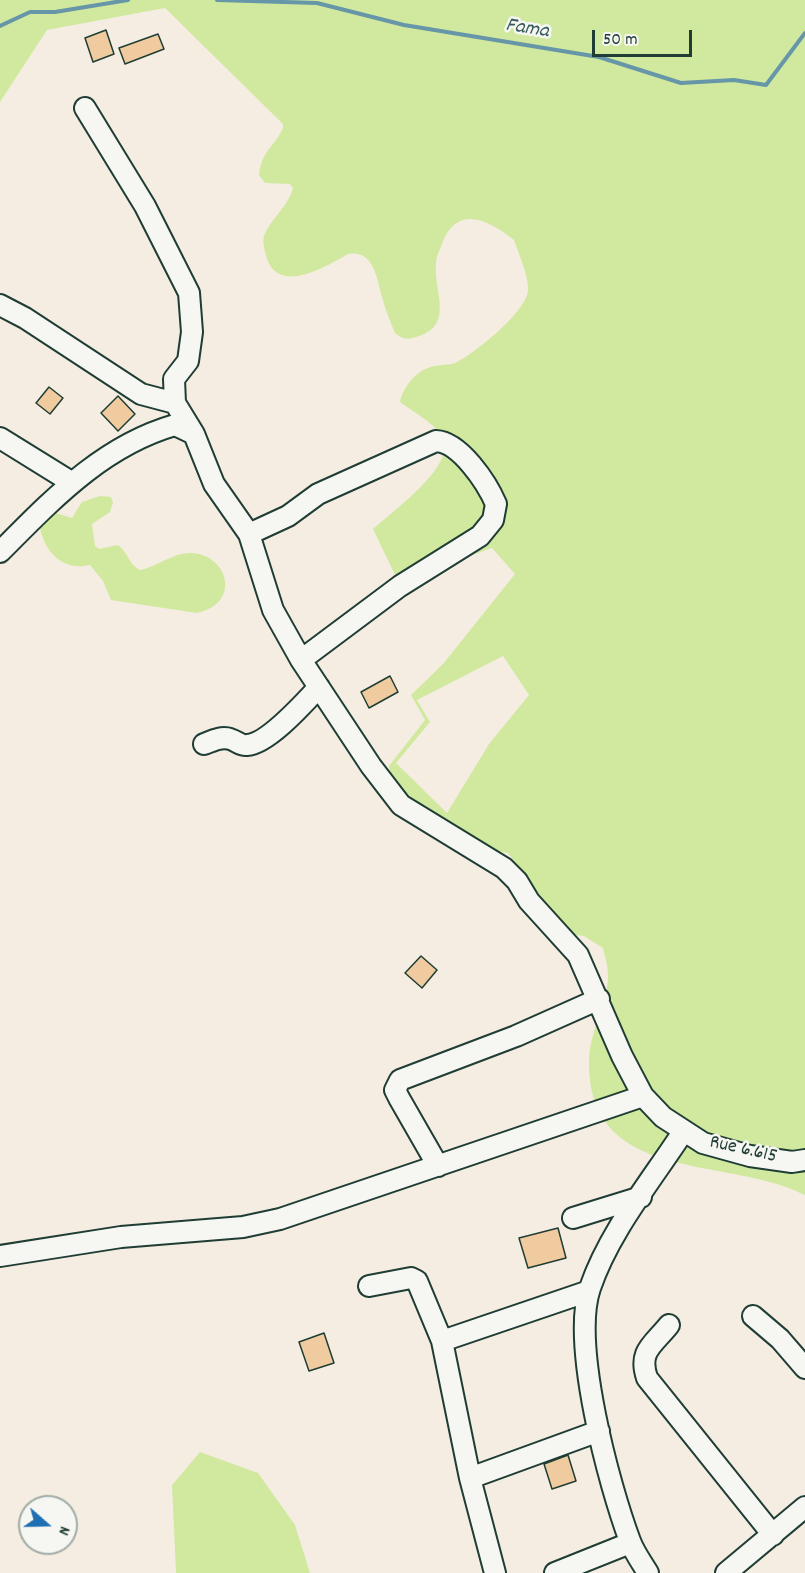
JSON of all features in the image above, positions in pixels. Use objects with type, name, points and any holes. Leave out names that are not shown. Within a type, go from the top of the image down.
[{"type":"street","points":[[0,1256],[122,1237],[243,1227],[280,1219],[643,1096],[622,1056],[578,955],[529,901],[517,881],[494,861],[401,805],[371,766],[301,660],[273,610],[249,534],[214,484],[194,434],[175,403],[174,379],[188,361],[192,332],[189,293],[145,206],[85,108]]},
{"type":"street","points":[[0,305],[25,318],[141,394],[175,403]]},
{"type":"street","points":[[0,552],[71,482],[122,445],[149,432],[175,425],[194,434]]},
{"type":"street","points":[[0,438],[71,482]]},
{"type":"street","points":[[249,534],[288,516],[318,494],[436,441],[451,445],[472,466],[496,504],[493,520],[480,536],[400,586],[301,660]]},
{"type":"street","points":[[204,744],[220,738],[229,738],[244,746],[255,745],[287,719],[319,687]]},
{"type":"street","points":[[438,1166],[395,1090],[400,1080],[506,1040],[599,999]]},
{"type":"street","name":"Rue 6.615","points":[[643,1096],[683,1132],[704,1143],[750,1156],[792,1162],[805,1160]]},
{"type":"street","points":[[648,1573],[630,1543],[599,1431],[588,1373],[585,1327],[589,1291],[600,1264],[683,1132]]},
{"type":"street","points":[[573,1218],[641,1197]]},
{"type":"street","points":[[369,1286],[411,1278],[417,1281],[442,1341],[470,1478],[495,1573]]},
{"type":"street","points":[[442,1341],[589,1291]]},
{"type":"street","points":[[753,1316],[780,1339],[805,1368]]},
{"type":"street","points":[[669,1325],[646,1353],[642,1363],[647,1378],[773,1535]]},
{"type":"street","points":[[470,1478],[599,1431]]},
{"type":"street","points":[[726,1573],[805,1507]]},
{"type":"street","points":[[555,1573],[630,1543]]},
{"type":"green space","points":[[0,0],[805,0],[805,1195],[773,1183],[667,1160],[635,1147],[611,1128],[594,1100],[589,1059],[608,984],[608,968],[603,948],[584,936],[564,933],[525,889],[518,867],[508,853],[487,849],[424,823],[391,780],[389,766],[425,720],[411,695],[443,664],[515,574],[492,548],[398,581],[373,529],[420,488],[432,474],[445,449],[443,438],[435,427],[400,402],[401,397],[406,386],[418,373],[431,367],[455,363],[463,358],[499,331],[520,308],[526,298],[528,283],[514,240],[486,222],[476,220],[466,219],[450,229],[436,260],[440,306],[436,325],[428,332],[410,338],[402,338],[395,333],[376,274],[364,256],[348,254],[304,275],[282,275],[273,270],[267,259],[264,236],[291,195],[293,188],[290,184],[265,183],[259,175],[263,160],[283,128],[283,124],[165,8],[47,30],[0,102]],"holes":[[[503,656],[529,695],[489,744],[447,813],[396,763],[430,722],[417,700]]]},
{"type":"green space","points":[[100,496],[111,497],[113,503],[110,512],[92,524],[95,546],[99,549],[118,545],[133,565],[140,570],[186,553],[205,556],[215,562],[222,571],[225,590],[220,600],[211,608],[197,613],[111,600],[103,581],[90,565],[70,565],[55,557],[45,542],[39,523],[53,512],[72,518],[82,502]]},
{"type":"green space","points":[[200,1452],[258,1473],[295,1525],[310,1573],[176,1573],[172,1485]]},
{"type":"building","points":[[106,30],[114,54],[93,62],[85,38]]},
{"type":"building","points":[[158,34],[164,49],[125,64],[119,48]]},
{"type":"building","points":[[49,387],[63,398],[50,414],[36,403]]},
{"type":"building","points":[[118,396],[135,414],[118,431],[101,413]]},
{"type":"building","points":[[390,676],[398,692],[369,708],[361,692]]},
{"type":"building","points":[[421,956],[437,970],[422,988],[405,973]]},
{"type":"building","points":[[558,1228],[566,1258],[528,1268],[519,1238]]},
{"type":"building","points":[[324,1333],[334,1363],[309,1371],[299,1342]]},
{"type":"building","points":[[568,1455],[576,1481],[552,1489],[544,1464]]},
{"type":"waterway","name":"Fama","points":[[0,26],[30,12],[55,12],[128,0]]},
{"type":"waterway","name":"Fama","points":[[217,0],[317,3],[404,25],[599,57],[681,83],[734,80],[766,85],[805,33]]}]
